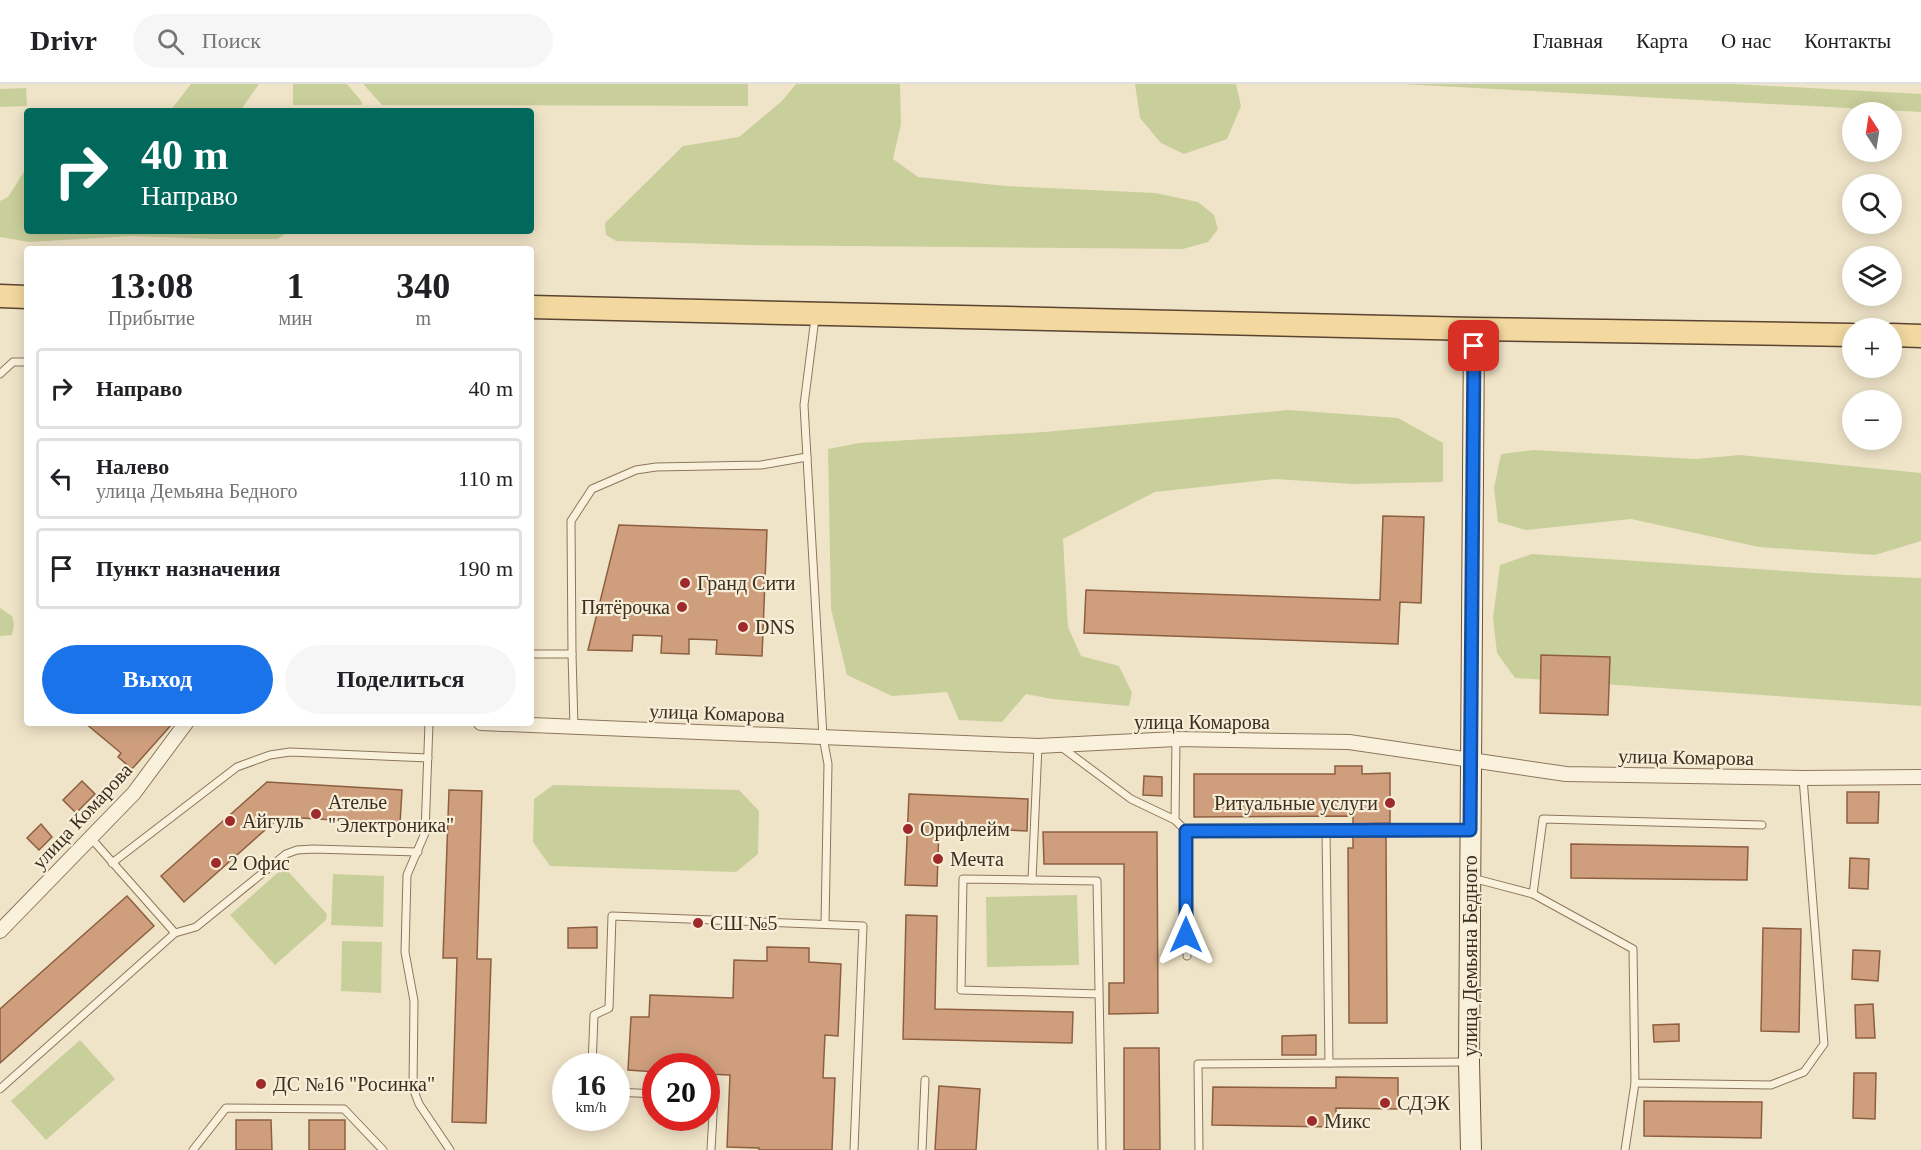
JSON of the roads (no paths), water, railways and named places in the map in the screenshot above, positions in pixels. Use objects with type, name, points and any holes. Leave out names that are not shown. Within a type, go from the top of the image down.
[{"type":"main road","points":[[0,296],[24,297]]},
{"type":"main road","points":[[534,307],[1474,329],[1842,335]]},
{"type":"main road","points":[[1902,335],[1921,336]]},
{"type":"street","name":"улица Демьяна Бедного","points":[[1471,1150],[1469,1062],[1474,329]]},
{"type":"street","name":"улица Комарова","points":[[534,725],[1038,746],[1176,739],[1349,742],[1566,774],[1803,778],[1921,777]]},
{"type":"street","name":"улица Комарова","points":[[0,931],[134,793],[184,726]]},
{"type":"lane","points":[[816,313],[804,405],[823,737],[828,764],[825,924]]},
{"type":"lane","points":[[0,374],[13,362],[24,362]]},
{"type":"lane","points":[[574,727],[571,521],[592,489],[636,470],[761,465],[807,457]]},
{"type":"lane","points":[[534,654],[572,654]]},
{"type":"lane","points":[[429,726],[425,833],[407,876],[405,945],[415,1009],[412,1081],[419,1104],[450,1150]]},
{"type":"lane","points":[[1175,820],[1176,739]]},
{"type":"lane","points":[[1058,744],[1131,799],[1175,820],[1186,831],[1186,956]]},
{"type":"lane","points":[[1032,880],[1038,746]]},
{"type":"lane","points":[[112,863],[222,777],[253,759],[291,752],[428,758]]},
{"type":"lane","points":[[1635,1083],[1771,1085],[1804,1072],[1824,1044],[1803,778]]},
{"type":"lane","points":[[1533,894],[1543,819],[1762,825]]},
{"type":"lane","points":[[1326,829],[1329,1063]]},
{"type":"lane","points":[[1186,831],[1470,830]]},
{"type":"lane","points":[[90,837],[176,933]]},
{"type":"lane","points":[[0,1089],[176,933],[196,927],[278,859],[297,850],[313,849],[418,852]]},
{"type":"lane","points":[[1471,878],[1533,894],[1633,949],[1635,1083],[1625,1150]]},
{"type":"lane","points":[[1099,994],[961,990],[963,879],[1097,882],[1102,1150]]},
{"type":"lane","points":[[593,1053],[594,1015],[609,1008],[612,916],[863,926],[854,1150]]},
{"type":"lane","points":[[1199,1150],[1198,1064],[1469,1062]]},
{"type":"lane","points":[[922,1150],[925,1080]]},
{"type":"lane","points":[[193,1150],[226,1108],[344,1109],[383,1150]]},
{"type":"lane","points":[[711,1150],[712,1131]]},
{"type":"place","name":"Гранд Сити","points":[[685,583]]},
{"type":"place","name":"Пятёрочка","points":[[682,607]]},
{"type":"place","name":"DNS","points":[[743,627]]},
{"type":"place","name":"Ритуальные услуги","points":[[1390,803]]},
{"type":"place","name":"Ателье \"Электроника\"","points":[[316,814]]},
{"type":"place","name":"Айгуль","points":[[230,821]]},
{"type":"place","name":"Орифлейм","points":[[908,829]]},
{"type":"place","name":"Мечта","points":[[938,859]]},
{"type":"place","name":"2 Офис","points":[[216,863]]},
{"type":"place","name":"СШ №5","points":[[698,923]]},
{"type":"place","name":"ДС №16 \"Росинка\"","points":[[261,1084]]},
{"type":"place","name":"СДЭК","points":[[1385,1103]]},
{"type":"place","name":"Микс","points":[[1312,1121]]}]
